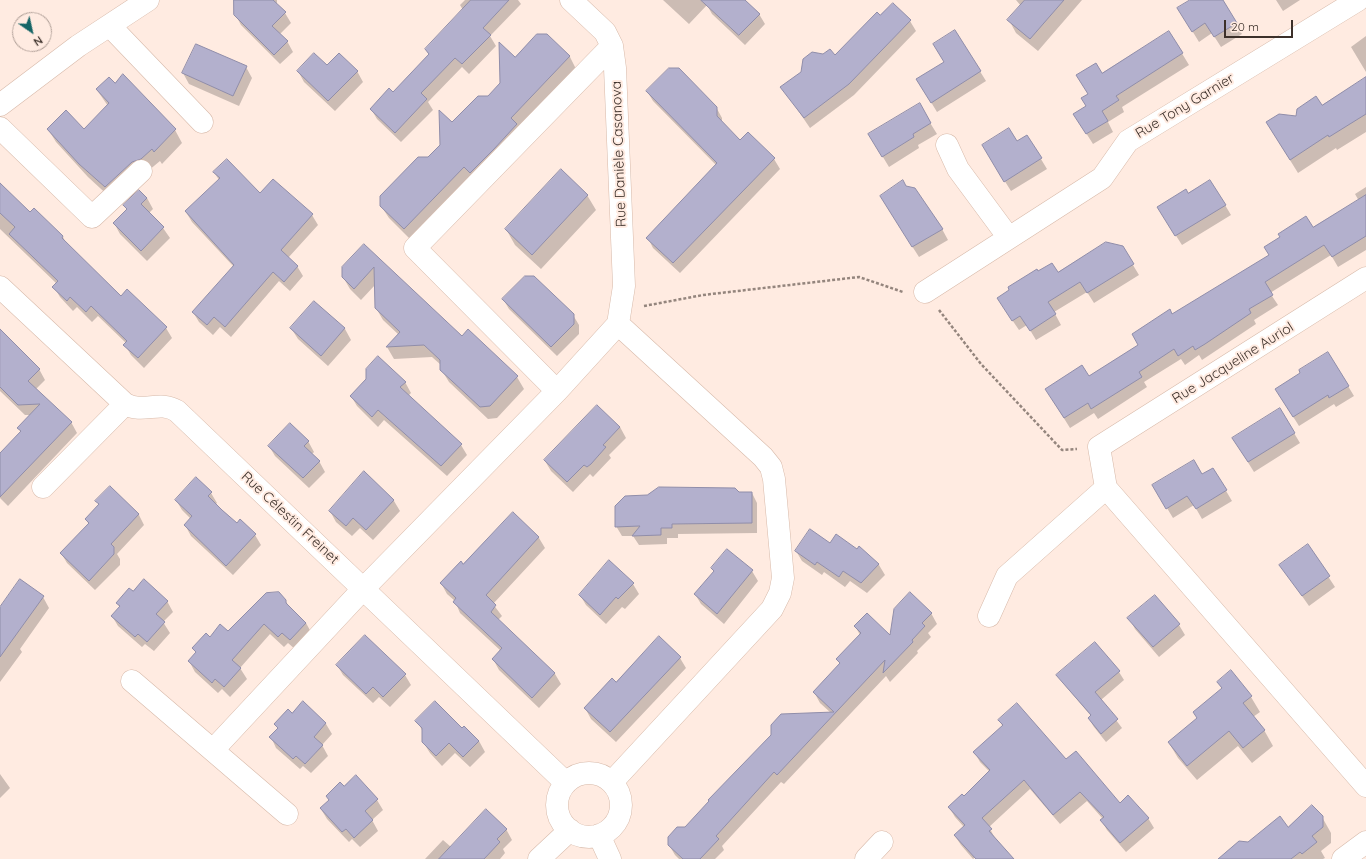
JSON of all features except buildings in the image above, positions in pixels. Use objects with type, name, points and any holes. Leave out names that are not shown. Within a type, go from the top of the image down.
[{"type":"street","points":[[0,105],[78,46],[148,0]]},
{"type":"street","name":"Rue Danièle Casanova","points":[[571,0],[605,32],[612,46],[616,68],[624,286],[619,318]]},
{"type":"street","name":"Rue Tony Garnier","points":[[914,292],[1009,238],[1102,178],[1128,141],[1358,0]]},
{"type":"street","points":[[110,26],[202,122]]},
{"type":"street","points":[[557,391],[416,248],[612,46]]},
{"type":"street","points":[[0,128],[92,217],[141,171]]},
{"type":"street","points":[[947,145],[958,169],[1009,238]]},
{"type":"street","name":"Rue Jacqueline Auriol","points":[[1099,447],[1366,278]]},
{"type":"street","name":"Rue Célestin Freinet","points":[[0,286],[125,404],[134,409],[161,406],[170,407],[177,411],[364,588],[566,783]]},
{"type":"street","points":[[213,750],[364,588],[557,391],[619,318],[771,466],[774,478],[783,578],[780,593],[772,609],[612,782]]},
{"type":"street","points":[[42,487],[125,404]]},
{"type":"street","points":[[1099,447],[1106,488],[1366,786]]},
{"type":"street","points":[[989,616],[1007,576],[1106,488]]},
{"type":"street","points":[[132,681],[288,814]]},
{"type":"street","points":[[589,773],[602,775],[612,782],[619,791],[621,802],[620,813],[616,823],[609,830],[599,835],[589,837],[579,835],[570,830],[563,823],[558,813],[557,802],[560,792],[566,783],[576,776],[589,773]]},
{"type":"street","points":[[539,859],[570,830]]},
{"type":"street","points":[[599,835],[610,859]]},
{"type":"street","points":[[866,859],[882,842]]},
{"type":"street","points":[[1343,859],[1366,842]]},
{"type":"path","points":[[619,318],[702,294],[859,277],[914,292],[942,314],[981,364],[1062,450],[1099,447]]},
{"type":"path","points":[[935,310],[942,314]]}]
